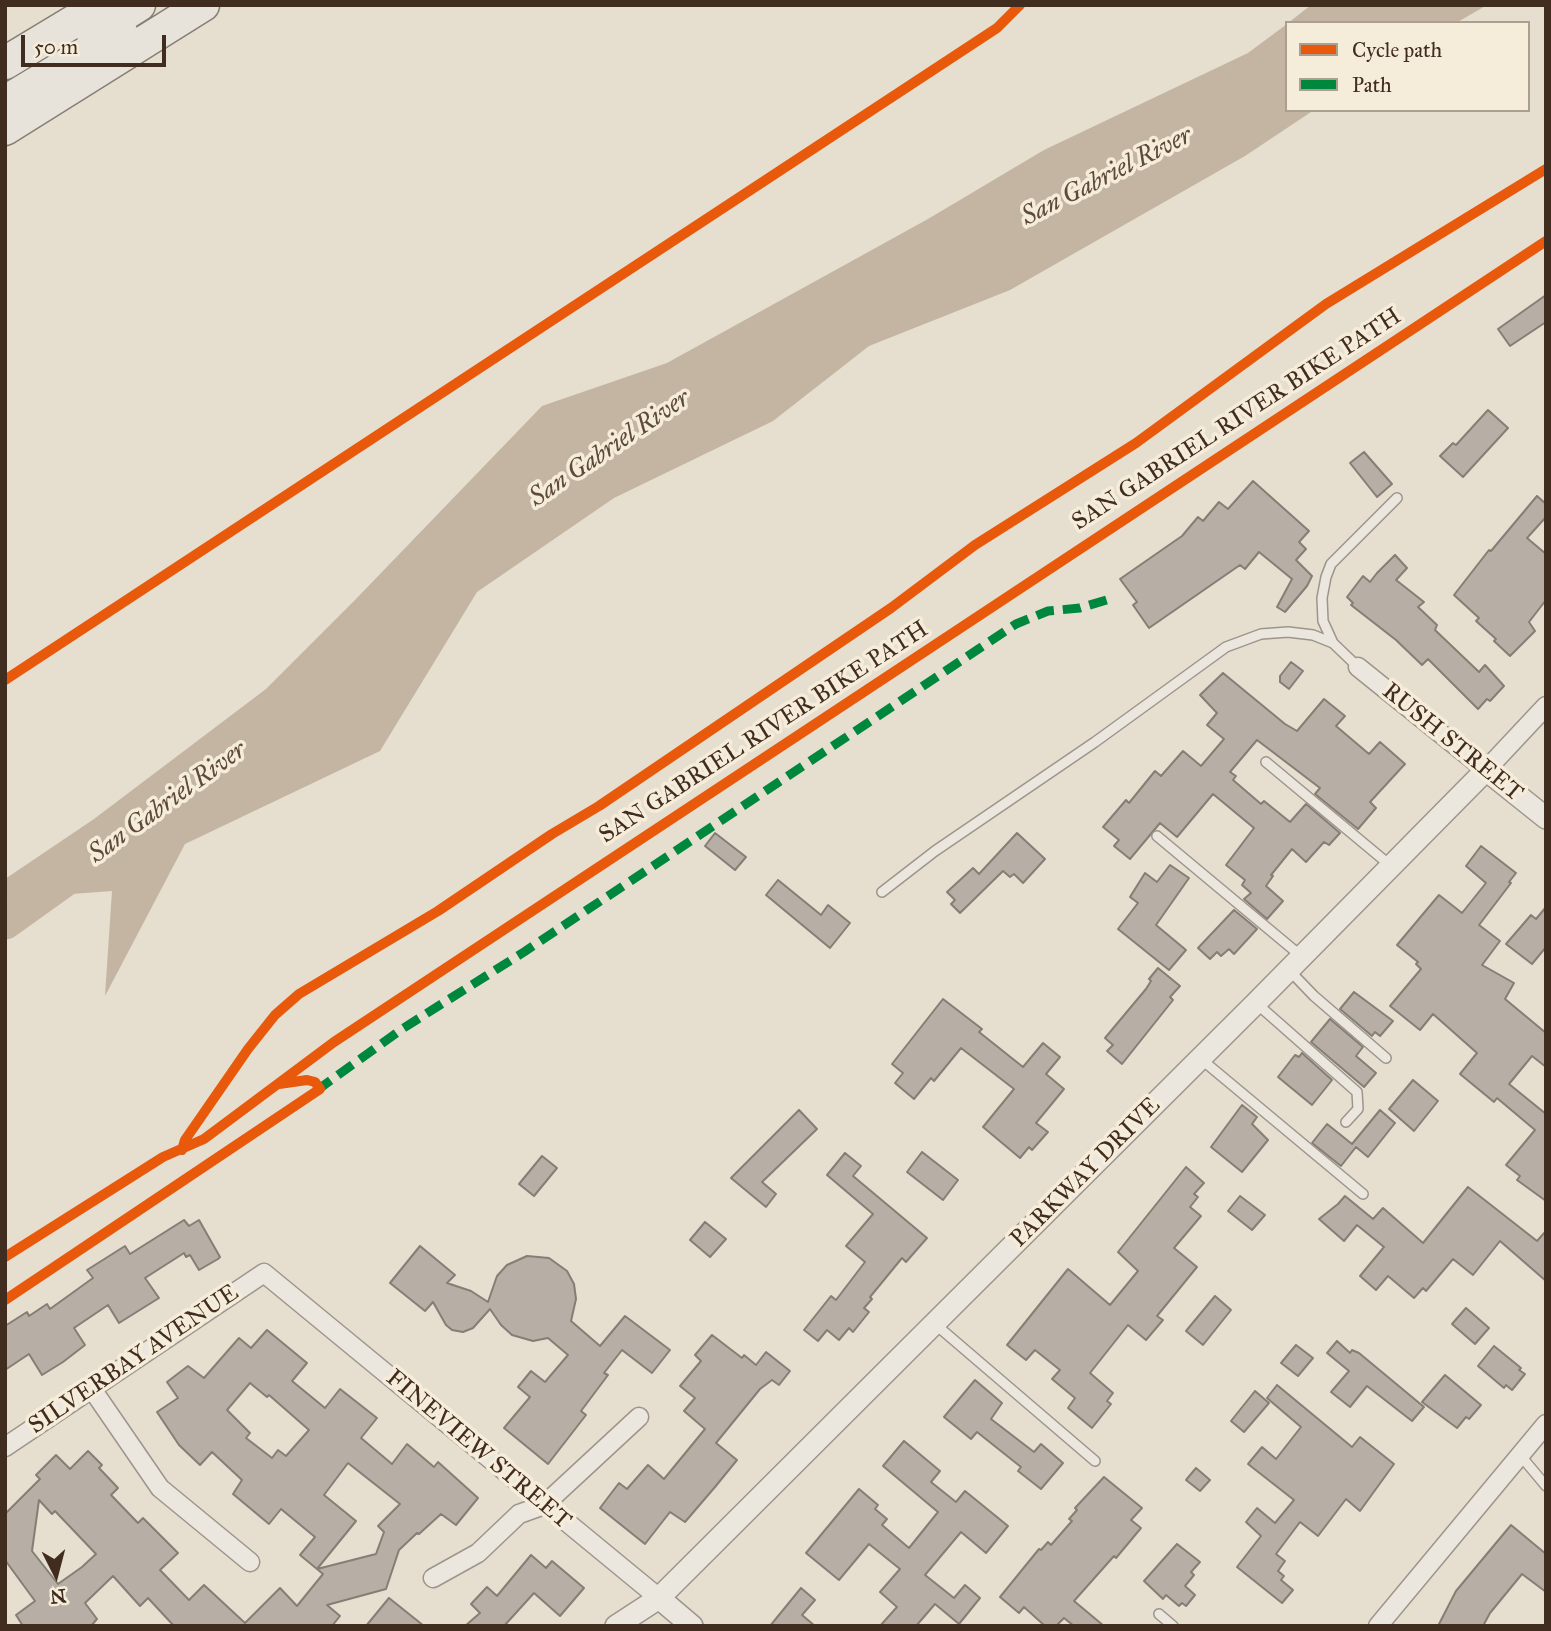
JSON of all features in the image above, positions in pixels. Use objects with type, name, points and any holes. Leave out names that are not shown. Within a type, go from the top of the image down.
[{"type":"highway","points":[[5,63],[101,5]]},
{"type":"highway","points":[[5,87],[139,5]]},
{"type":"highway","points":[[5,102],[163,5]]},
{"type":"highway","points":[[5,129],[203,5]]},
{"type":"street","name":"RUSH STREET","points":[[1358,667],[1546,818]]},
{"type":"street","name":"PARKWAY DRIVE","points":[[616,1626],[659,1598],[1296,963],[1546,706]]},
{"type":"street","name":"SILVERBAY AVENUE","points":[[5,1447],[264,1273]]},
{"type":"street","name":"FINEVIEW STREET","points":[[264,1273],[692,1626]]},
{"type":"street","points":[[92,1389],[160,1489],[250,1562]]},
{"type":"street","points":[[433,1578],[478,1553],[519,1514],[544,1504],[639,1417]]},
{"type":"street","points":[[1378,1626],[1546,1424]]},
{"type":"lane","points":[[1358,667],[1333,643],[1323,621],[1322,597],[1331,564],[1397,498]]},
{"type":"lane","points":[[882,892],[935,850],[1096,742],[1226,647],[1261,634],[1288,632],[1313,635],[1333,643]]},
{"type":"lane","points":[[1266,762],[1391,866]]},
{"type":"lane","points":[[1157,836],[1296,963],[1314,996],[1386,1058]]},
{"type":"lane","points":[[1256,1003],[1357,1092],[1358,1109],[1346,1122]]},
{"type":"lane","points":[[1200,1059],[1363,1194]]},
{"type":"lane","points":[[935,1324],[1095,1461]]},
{"type":"lane","points":[[1520,1455],[1546,1486]]},
{"type":"lane","points":[[1159,1614],[1173,1626]]},
{"type":"water","points":[[1311,5],[1487,5],[1459,21],[1291,21]]},
{"type":"water","points":[[1285,25],[1285,112],[1311,112],[1245,156],[1010,290],[869,346],[773,421],[614,498],[477,592],[380,751],[185,844],[105,996],[112,891],[5,899],[5,879],[94,819],[266,689],[542,406],[667,363],[928,219],[1044,150],[1248,53]]},
{"type":"building","points":[[1546,295],[1546,322],[1510,346],[1498,329]]},
{"type":"building","points":[[1488,410],[1508,428],[1463,477],[1440,456],[1453,443],[1456,445]]},
{"type":"building","points":[[1364,452],[1392,484],[1377,497],[1350,463]]},
{"type":"building","points":[[1253,481],[1309,531],[1299,542],[1306,549],[1296,560],[1312,576],[1307,586],[1285,612],[1277,607],[1292,579],[1259,552],[1245,569],[1240,565],[1149,628],[1133,605],[1137,602],[1120,579],[1182,536],[1198,517],[1203,521],[1219,502],[1228,509]]},
{"type":"building","points":[[1537,496],[1546,504],[1546,517],[1527,538],[1546,554],[1546,600],[1529,622],[1535,631],[1510,656],[1476,621],[1479,618],[1454,595]]},
{"type":"building","points":[[1395,555],[1407,568],[1396,580],[1424,602],[1418,607],[1437,625],[1435,630],[1479,672],[1485,665],[1504,686],[1478,709],[1428,659],[1422,665],[1396,640],[1351,605],[1353,603],[1347,597],[1363,576],[1370,582]]},
{"type":"building","points":[[1291,662],[1303,671],[1289,689],[1280,682],[1280,676]]},
{"type":"building","points":[[1223,673],[1297,731],[1324,699],[1345,716],[1336,726],[1369,754],[1380,742],[1405,764],[1370,802],[1376,808],[1358,829],[1315,794],[1320,788],[1257,740],[1230,772],[1236,776],[1233,780],[1261,804],[1264,801],[1290,822],[1306,804],[1340,833],[1329,845],[1324,842],[1306,862],[1292,849],[1271,875],[1273,876],[1266,886],[1283,901],[1267,919],[1244,899],[1251,893],[1242,885],[1245,880],[1226,865],[1254,828],[1213,794],[1177,837],[1160,823],[1130,859],[1114,846],[1119,840],[1103,827],[1126,800],[1129,803],[1155,771],[1161,776],[1183,751],[1201,766],[1224,739],[1207,725],[1217,713],[1200,695]]},
{"type":"building","points":[[715,833],[746,857],[735,870],[705,846]]},
{"type":"building","points":[[1017,833],[1045,859],[1023,883],[1014,874],[1010,877],[1003,871],[960,913],[951,904],[955,900],[947,892],[973,868],[979,874]]},
{"type":"building","points":[[1481,846],[1516,873],[1479,925],[1500,941],[1482,965],[1514,983],[1505,999],[1546,1033],[1546,1067],[1532,1056],[1509,1084],[1546,1114],[1546,1201],[1517,1180],[1520,1176],[1506,1165],[1535,1130],[1497,1098],[1494,1102],[1460,1074],[1477,1053],[1433,1014],[1420,1030],[1390,1006],[1421,969],[1416,964],[1418,962],[1397,945],[1439,895],[1462,913],[1486,883],[1466,866]]},
{"type":"building","points":[[1170,865],[1189,878],[1156,925],[1186,950],[1169,970],[1118,929],[1138,903],[1130,897],[1145,873],[1157,882]]},
{"type":"building","points":[[778,880],[821,915],[828,905],[850,923],[830,948],[766,895]]},
{"type":"building","points":[[1546,907],[1546,947],[1532,964],[1506,944],[1531,915],[1536,919]]},
{"type":"building","points":[[1234,910],[1257,929],[1234,954],[1229,949],[1221,956],[1217,952],[1210,959],[1198,948]]},
{"type":"building","points":[[1158,968],[1180,986],[1170,997],[1173,1000],[1122,1064],[1107,1051],[1113,1045],[1105,1038],[1146,989],[1151,981],[1149,979]]},
{"type":"building","points":[[1354,992],[1393,1021],[1380,1036],[1375,1032],[1372,1036],[1340,1009]]},
{"type":"building","points":[[943,999],[982,1029],[979,1032],[1023,1067],[1043,1043],[1060,1057],[1046,1074],[1064,1089],[1036,1123],[1048,1132],[1032,1150],[1029,1147],[1020,1158],[983,1127],[1014,1089],[961,1048],[934,1081],[931,1078],[914,1099],[895,1083],[903,1073],[892,1064]]},
{"type":"building","points":[[1330,1019],[1363,1047],[1356,1056],[1376,1073],[1364,1087],[1311,1042]]},
{"type":"building","points":[[1302,1053],[1332,1080],[1312,1105],[1278,1077],[1295,1055],[1299,1057]]},
{"type":"building","points":[[1413,1080],[1438,1101],[1414,1131],[1389,1109]]},
{"type":"building","points":[[1242,1105],[1257,1117],[1252,1124],[1268,1140],[1242,1172],[1211,1147]]},
{"type":"building","points":[[799,1110],[817,1129],[762,1182],[776,1194],[766,1207],[731,1178]]},
{"type":"building","points":[[1380,1110],[1395,1123],[1368,1157],[1356,1147],[1341,1166],[1312,1143],[1327,1124],[1352,1144]]},
{"type":"building","points":[[922,1152],[958,1180],[943,1200],[907,1172]]},
{"type":"building","points":[[845,1153],[861,1166],[853,1176],[927,1238],[906,1262],[902,1258],[870,1297],[872,1299],[864,1308],[869,1312],[853,1332],[849,1328],[839,1340],[827,1330],[818,1341],[804,1330],[831,1296],[836,1300],[865,1262],[846,1246],[873,1214],[827,1175]]},
{"type":"building","points":[[542,1156],[557,1168],[534,1196],[519,1184]]},
{"type":"building","points":[[1186,1167],[1204,1183],[1194,1194],[1198,1197],[1190,1207],[1201,1216],[1174,1248],[1197,1267],[1157,1316],[1163,1320],[1146,1340],[1128,1325],[1090,1373],[1113,1393],[1107,1401],[1111,1404],[1092,1428],[1068,1408],[1075,1398],[1052,1379],[1060,1370],[1035,1350],[1026,1360],[1007,1345],[1068,1269],[1110,1305],[1138,1271],[1118,1252]]},
{"type":"building","points":[[1468,1187],[1537,1241],[1546,1231],[1546,1281],[1500,1241],[1473,1275],[1453,1259],[1426,1291],[1423,1288],[1414,1298],[1388,1276],[1376,1290],[1360,1276],[1384,1247],[1357,1225],[1344,1241],[1319,1219],[1345,1196],[1373,1219],[1383,1208],[1423,1243]]},
{"type":"building","points":[[1240,1196],[1265,1215],[1252,1230],[1228,1211]]},
{"type":"building","points":[[184,1220],[189,1226],[199,1220],[220,1257],[218,1259],[199,1270],[190,1255],[186,1257],[184,1253],[145,1278],[159,1298],[119,1323],[108,1305],[74,1328],[85,1345],[42,1375],[29,1354],[5,1370],[5,1326],[27,1312],[29,1316],[47,1304],[50,1309],[93,1278],[87,1270],[125,1246],[130,1254]]},
{"type":"building","points":[[705,1222],[726,1239],[710,1257],[690,1240]]},
{"type":"building","points":[[420,1246],[455,1275],[447,1283],[471,1291],[488,1302],[497,1276],[507,1265],[527,1256],[549,1258],[567,1271],[574,1284],[576,1299],[571,1321],[600,1346],[625,1316],[670,1350],[652,1373],[622,1350],[604,1373],[608,1375],[581,1411],[586,1415],[548,1464],[504,1428],[530,1397],[518,1387],[531,1371],[545,1382],[568,1355],[548,1338],[533,1341],[512,1335],[490,1309],[473,1328],[463,1332],[452,1330],[446,1325],[433,1302],[425,1311],[390,1283]]},
{"type":"building","points":[[1215,1296],[1231,1310],[1203,1345],[1186,1331]]},
{"type":"building","points":[[1466,1308],[1489,1328],[1475,1344],[1452,1324]]},
{"type":"building","points":[[267,1330],[307,1363],[292,1381],[325,1408],[340,1389],[377,1418],[361,1438],[392,1464],[407,1444],[434,1467],[438,1462],[478,1498],[456,1525],[441,1514],[399,1550],[386,1589],[327,1605],[340,1616],[332,1626],[174,1626],[148,1598],[140,1606],[113,1576],[85,1603],[97,1619],[91,1626],[23,1626],[16,1615],[35,1601],[5,1560],[5,1514],[40,1479],[36,1475],[56,1455],[70,1469],[88,1451],[102,1465],[99,1468],[118,1488],[111,1495],[138,1523],[143,1518],[178,1553],[160,1570],[189,1600],[204,1585],[245,1623],[280,1588],[297,1606],[323,1574],[300,1555],[315,1537],[281,1509],[269,1524],[233,1494],[242,1480],[212,1452],[200,1465],[179,1445],[157,1412],[178,1398],[167,1382],[188,1366],[204,1378],[239,1338],[251,1348]],"holes":[[[250,1383],[267,1397],[269,1395],[309,1430],[286,1456],[278,1450],[272,1458],[246,1438],[250,1433],[227,1410]],[[348,1463],[400,1504],[378,1526],[384,1532],[376,1554],[317,1569],[356,1521],[324,1495]],[[39,1500],[52,1514],[55,1511],[96,1554],[58,1584],[32,1551]]]},
{"type":"building","points":[[712,1335],[742,1358],[744,1355],[756,1365],[766,1352],[790,1371],[779,1385],[772,1380],[760,1389],[716,1443],[737,1460],[715,1487],[685,1522],[670,1512],[645,1544],[600,1508],[619,1483],[627,1489],[648,1465],[664,1479],[705,1429],[684,1411],[695,1398],[680,1386],[701,1361],[695,1355]]},
{"type":"building","points":[[1337,1341],[1350,1353],[1352,1350],[1359,1353],[1424,1407],[1412,1421],[1367,1386],[1350,1407],[1331,1392],[1349,1371],[1327,1353]]},
{"type":"building","points":[[1296,1345],[1313,1358],[1298,1376],[1281,1363]]},
{"type":"building","points":[[1494,1346],[1525,1374],[1512,1390],[1506,1385],[1504,1388],[1478,1366]]},
{"type":"building","points":[[1445,1375],[1481,1405],[1457,1428],[1422,1402]]},
{"type":"building","points":[[975,1380],[1002,1403],[991,1419],[1034,1452],[1041,1444],[1063,1463],[1041,1489],[1018,1471],[1021,1467],[977,1432],[971,1439],[944,1417]]},
{"type":"building","points":[[1277,1385],[1352,1447],[1360,1437],[1394,1464],[1360,1511],[1346,1499],[1318,1536],[1300,1522],[1276,1554],[1285,1561],[1278,1571],[1284,1576],[1281,1580],[1293,1590],[1282,1603],[1237,1567],[1261,1536],[1246,1522],[1257,1508],[1275,1523],[1294,1500],[1248,1464],[1262,1447],[1276,1459],[1301,1427],[1267,1398]]},
{"type":"building","points":[[1255,1391],[1269,1403],[1244,1432],[1231,1421]]},
{"type":"building","points":[[904,1441],[940,1471],[931,1482],[956,1502],[965,1491],[1008,1526],[986,1553],[961,1532],[925,1575],[954,1598],[965,1585],[980,1598],[959,1624],[935,1604],[916,1626],[880,1626],[897,1607],[880,1592],[900,1569],[869,1544],[839,1580],[806,1553],[859,1489],[878,1505],[875,1509],[887,1519],[882,1525],[909,1548],[938,1512],[883,1466]]},
{"type":"building","points":[[1196,1468],[1210,1480],[1200,1491],[1186,1480]]},
{"type":"building","points":[[1104,1477],[1142,1508],[1131,1520],[1141,1528],[1074,1601],[1104,1626],[1074,1626],[1064,1618],[1056,1626],[1045,1626],[1024,1607],[1019,1613],[1000,1597],[1039,1549],[1048,1542],[1051,1545],[1072,1521],[1069,1519],[1077,1510],[1075,1508]]},
{"type":"building","points":[[1511,1525],[1546,1554],[1546,1592],[1522,1574],[1490,1613],[1483,1626],[1438,1626],[1456,1591]]},
{"type":"building","points":[[1177,1544],[1200,1562],[1191,1572],[1194,1575],[1185,1586],[1195,1595],[1186,1606],[1182,1603],[1179,1606],[1166,1595],[1163,1599],[1144,1581]]},
{"type":"building","points":[[531,1555],[546,1568],[552,1561],[584,1588],[560,1616],[534,1593],[504,1626],[465,1626],[480,1613],[471,1604],[487,1587],[497,1596]]},
{"type":"building","points":[[801,1588],[815,1600],[802,1615],[815,1626],[770,1626]]},
{"type":"building","points":[[389,1598],[424,1626],[366,1626]]},
{"type":"waterway","name":"San Gabriel River","points":[[5,922],[79,869]]},
{"type":"marked path","points":[[316,1091],[402,1029],[524,952],[1016,624],[1048,611],[1080,608],[1113,598]]},
{"type":"cycle path","points":[[5,680],[997,28],[1020,5]]},
{"type":"cycle path","points":[[182,1150],[185,1140],[248,1049],[275,1015],[299,994],[438,911],[552,834],[599,806],[891,608],[975,545],[1136,443],[1326,304],[1546,169]]},
{"type":"cycle path","name":"SAN GABRIEL RIVER BIKE PATH","points":[[5,1257],[163,1157],[204,1139],[334,1042],[1546,241]]},
{"type":"cycle path","points":[[5,1300],[320,1089],[315,1082],[307,1080],[279,1084]]}]
